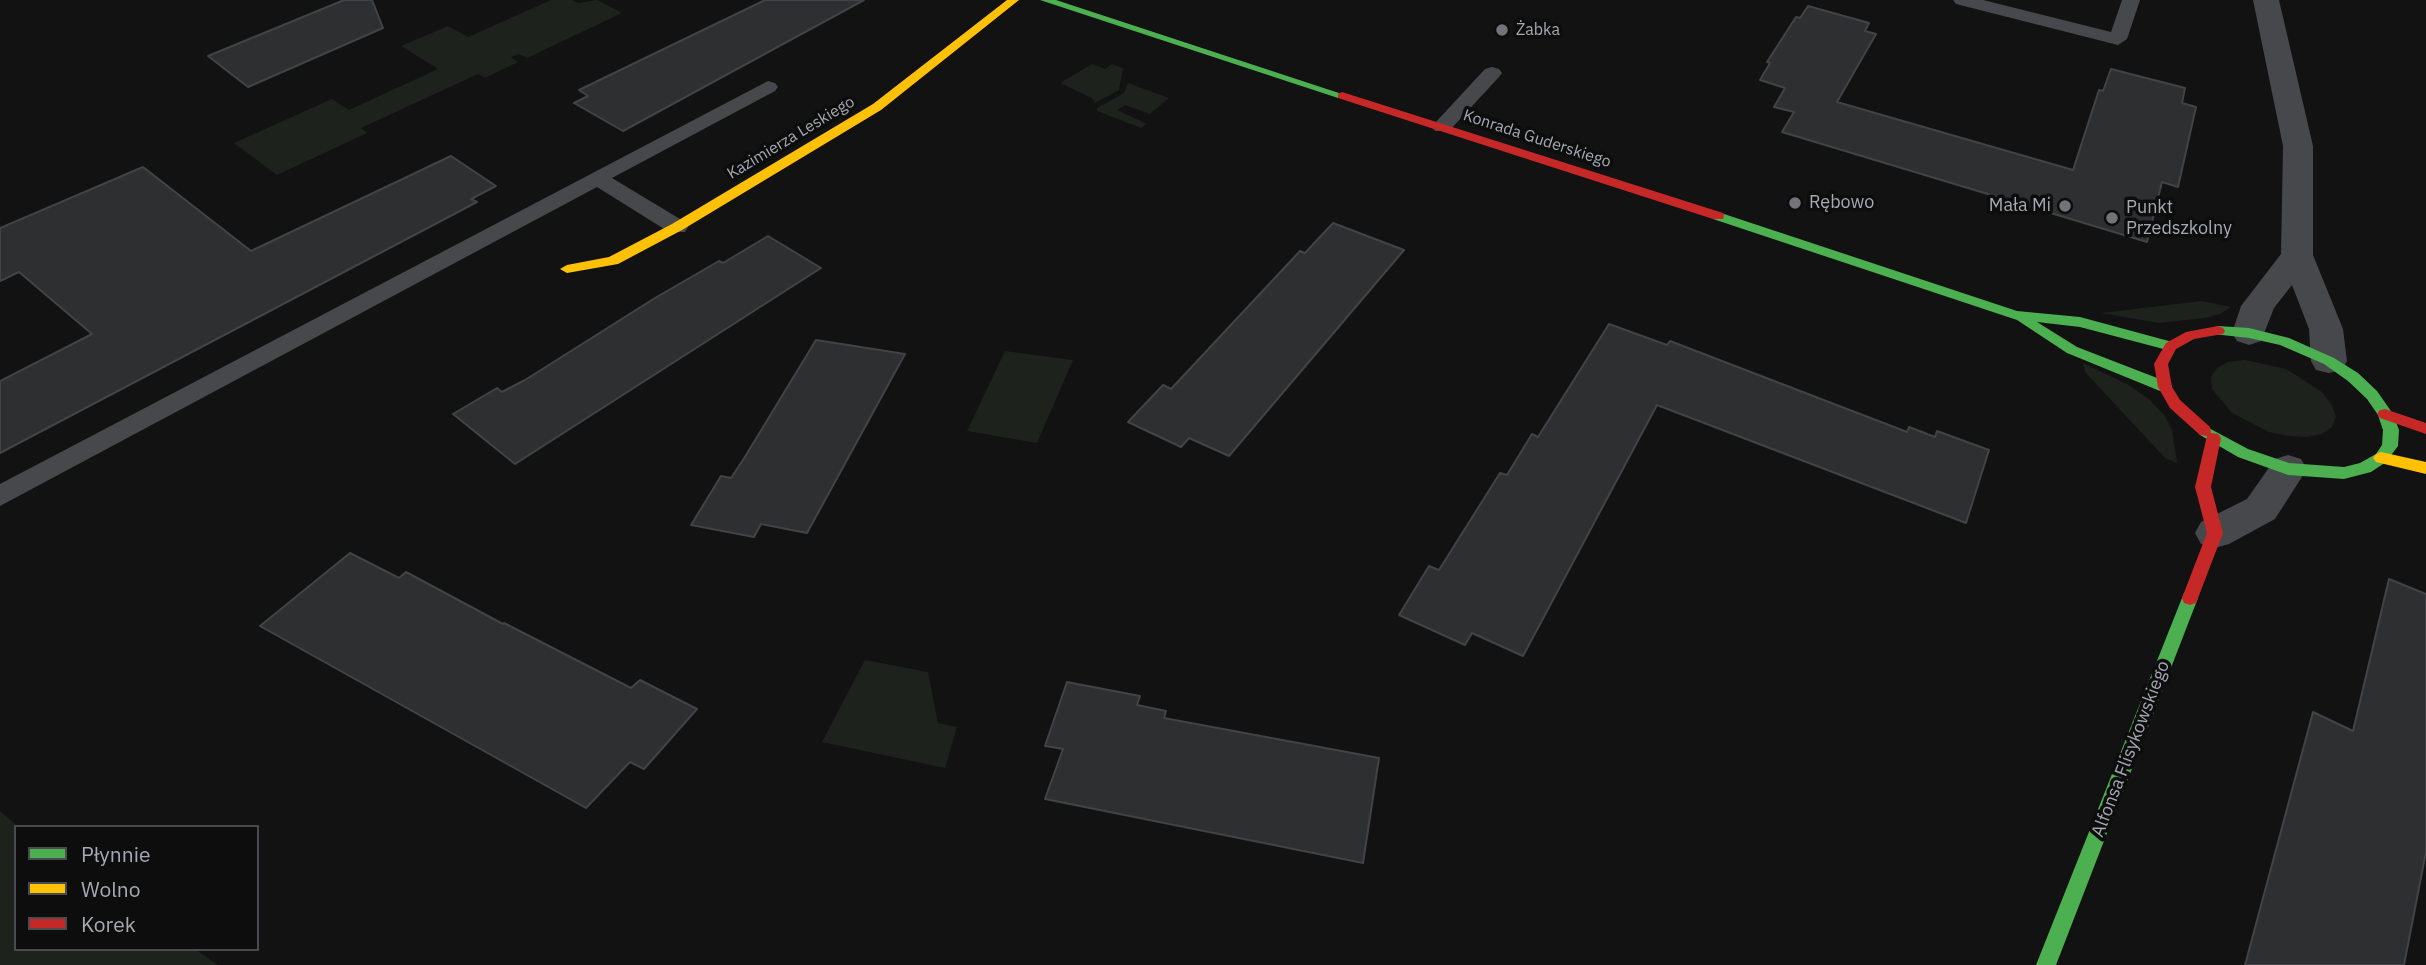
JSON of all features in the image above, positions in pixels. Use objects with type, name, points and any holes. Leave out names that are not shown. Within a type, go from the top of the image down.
[{"type":"street","name":"Kazimierza Leskiego","points":[[566,269],[613,261],[677,227],[877,107],[1014,0]]},
{"type":"street","name":"Konrada Guderskiego","points":[[1045,0],[2016,315],[2080,322],[2171,346]]},
{"type":"street","points":[[2266,0],[2298,146],[2297,255],[2326,329],[2329,361]]},
{"type":"street","points":[[2249,333],[2258,306],[2297,255]]},
{"type":"street","name":"Konrada Guderskiego","points":[[2016,315],[2072,350],[2165,387]]},
{"type":"street","points":[[2218,331],[2249,333],[2284,341],[2329,361],[2353,377],[2372,395],[2385,414],[2391,430],[2390,446],[2381,458],[2365,468],[2344,473],[2288,469],[2243,453],[2213,438],[2192,422],[2175,404],[2165,387],[2161,364],[2164,354],[2171,346],[2190,335],[2218,331]]},
{"type":"street","points":[[2385,414],[2426,429]]},
{"type":"street","points":[[2213,438],[2203,487],[2215,533],[2261,509],[2288,469]]},
{"type":"street","points":[[2381,458],[2426,468]]},
{"type":"street","name":"Alfonsa Flisykowskiego","points":[[2046,965],[2215,533]]},
{"type":"lane","points":[[1962,0],[2118,39],[2131,0]]},
{"type":"lane","points":[[1442,127],[1492,73]]},
{"type":"lane","points":[[0,496],[768,87]]},
{"type":"lane","points":[[597,178],[677,227]]},
{"type":"shaded area","points":[[551,0],[572,0],[578,3],[597,0],[622,13],[527,58],[519,54],[511,57],[518,62],[485,78],[478,74],[361,128],[367,133],[277,175],[234,143],[332,99],[349,110],[438,69],[401,46],[448,26],[468,37]]},
{"type":"shaded area","points":[[1092,64],[1105,69],[1112,64],[1123,68],[1119,90],[1095,103],[1092,98],[1060,83]]},
{"type":"shaded area","points":[[1128,83],[1169,98],[1150,114],[1125,105],[1117,110],[1147,124],[1141,128],[1097,111],[1097,108],[1124,93]]},
{"type":"shaded area","points":[[2202,301],[2231,307],[2220,314],[2205,318],[2159,323],[2101,313]]},
{"type":"shaded area","points":[[1005,351],[1073,360],[1037,443],[967,431]]},
{"type":"shaded area","points":[[2245,360],[2286,369],[2322,392],[2332,405],[2336,417],[2332,427],[2322,434],[2289,436],[2269,432],[2232,413],[2212,389],[2211,377],[2217,368],[2228,362]]},
{"type":"shaded area","points":[[2083,363],[2129,385],[2150,400],[2165,416],[2172,430],[2177,463],[2165,458],[2085,372]]},
{"type":"shaded area","points":[[865,660],[928,672],[938,723],[957,727],[945,768],[822,742]]},
{"type":"shaded area","points":[[0,811],[17,825],[14,825],[14,951],[198,951],[218,965],[0,965]]},
{"type":"building","points":[[344,0],[372,0],[383,28],[248,87],[208,56]]},
{"type":"building","points":[[765,0],[864,0],[623,131],[574,103],[588,96],[579,90]]},
{"type":"building","points":[[1808,6],[1869,23],[1865,31],[1876,34],[1837,102],[2073,170],[2099,90],[2103,91],[2111,69],[2185,88],[2182,103],[2196,107],[2178,187],[2162,182],[2147,242],[1782,132],[1794,112],[1774,107],[1785,88],[1760,80],[1770,63],[1767,62],[1796,17],[1800,18]]},
{"type":"building","points":[[451,156],[496,186],[471,199],[477,202],[0,453],[0,381],[92,334],[19,272],[0,281],[0,228],[143,167],[251,251]]},
{"type":"building","points":[[1333,223],[1404,250],[1229,456],[1189,438],[1181,447],[1128,422],[1163,385],[1171,389],[1300,251],[1305,253]]},
{"type":"building","points":[[768,236],[821,268],[515,464],[453,414],[497,388],[502,392],[525,380],[655,298]]},
{"type":"building","points":[[1609,324],[1667,345],[1670,341],[1907,432],[1909,427],[1935,437],[1937,431],[1989,450],[1966,523],[1657,405],[1523,656],[1472,633],[1465,645],[1399,615],[1429,566],[1439,570],[1500,473],[1507,475],[1532,434],[1538,437]]},
{"type":"building","points":[[816,340],[905,354],[807,533],[761,524],[754,537],[691,525],[721,476],[731,478]]},
{"type":"building","points":[[350,553],[399,578],[406,572],[631,688],[640,680],[697,709],[644,769],[630,762],[586,808],[260,626]]},
{"type":"building","points":[[2389,579],[2426,594],[2426,852],[2404,965],[2245,965],[2313,712],[2353,731]]},
{"type":"building","points":[[1067,682],[1140,696],[1137,705],[1166,711],[1164,718],[1379,758],[1363,863],[1045,799],[1063,749],[1045,746]]},
{"type":"traffic: fast","points":[[1045,0],[1342,96]]},
{"type":"traffic: fast","points":[[1718,216],[2016,315],[2080,322],[2171,346]]},
{"type":"traffic: fast","points":[[2024,320],[2072,350],[2165,387]]},
{"type":"traffic: fast","points":[[2205,431],[2243,453],[2288,469],[2344,473],[2365,468],[2381,458],[2390,446],[2391,430],[2385,414],[2372,395],[2353,377],[2329,361],[2284,341],[2249,333],[2218,331]]},
{"type":"traffic: fast","points":[[2046,965],[2190,598]]},
{"type":"traffic: slow","points":[[567,269],[613,261],[677,227],[877,107],[1014,0]]},
{"type":"traffic: slow","points":[[2381,458],[2426,468]]},
{"type":"traffic: jam","points":[[1342,96],[1718,216]]},
{"type":"traffic: jam","points":[[2205,431],[2175,404],[2165,387],[2161,364],[2171,346],[2191,335],[2218,331]]},
{"type":"traffic: jam","points":[[2385,414],[2426,429]]},
{"type":"traffic: jam","points":[[2190,598],[2215,533],[2203,487],[2213,438]]},
{"type":"place","name":"Żabka","points":[[1502,30]]},
{"type":"place","name":"Rębowo","points":[[1795,203]]},
{"type":"place","name":"Mała Mi","points":[[2065,206]]},
{"type":"place","name":"Punkt Przedszkolny","points":[[2112,218]]}]
